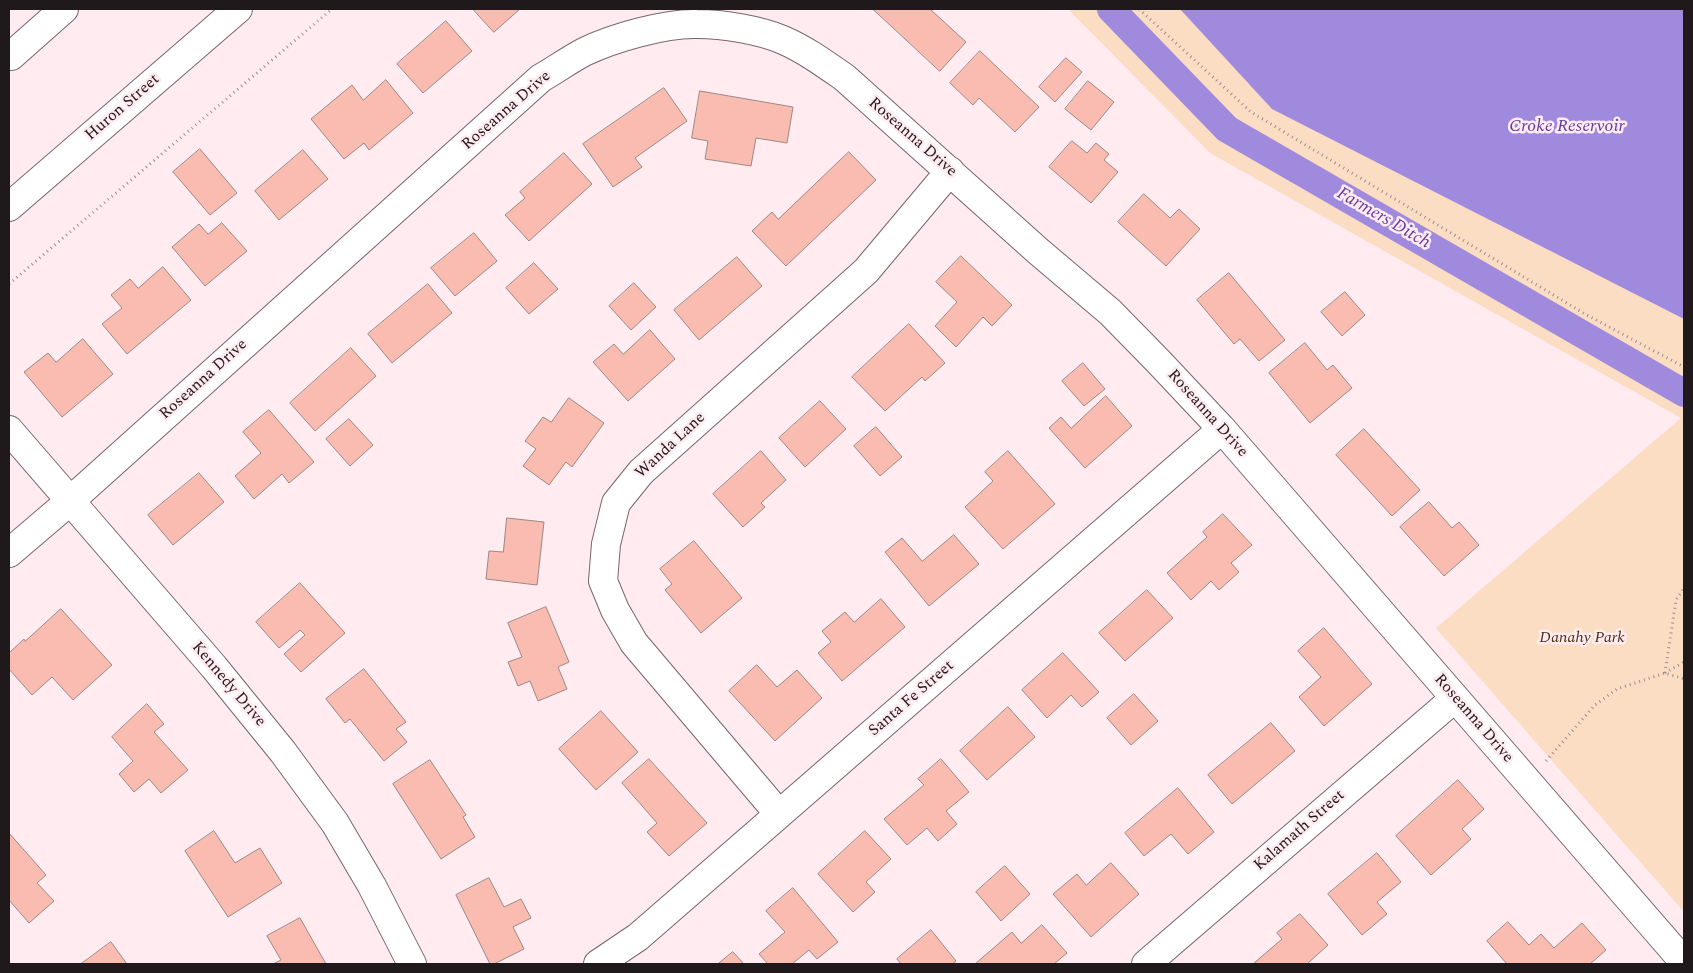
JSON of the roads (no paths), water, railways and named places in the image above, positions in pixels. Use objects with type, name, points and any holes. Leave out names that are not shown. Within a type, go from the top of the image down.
[{"type":"street","points":[[11,56],[64,9]]},
{"type":"street","name":"Huron Street","points":[[9,207],[238,9]]},
{"type":"street","name":"Roseanna Drive","points":[[9,553],[70,501],[541,78],[584,52],[627,36],[657,29],[683,17],[697,24],[742,29],[782,40],[811,54],[845,78],[1110,312],[1222,429],[1684,962]]},
{"type":"street","name":"Wanda Lane","points":[[779,814],[634,643],[615,610],[603,581],[606,544],[616,503],[640,472],[866,271],[950,171]]},
{"type":"street","name":"Santa Fe Street","points":[[598,964],[638,937],[1222,429]]},
{"type":"street","name":"Kennedy Drive","points":[[9,430],[214,667],[283,752],[335,824],[372,886],[412,964]]},
{"type":"street","name":"Kalamath Street","points":[[1146,964],[1455,698]]},
{"type":"water","name":"Croke Reservoir","points":[[1180,9],[1684,9],[1684,319],[1272,109]]},
{"type":"waterway","name":"Farmers Ditch","points":[[1111,9],[1227,129],[1684,393]]},
{"type":"park label","name":"Danahy Park","points":[[1582,639]]}]
